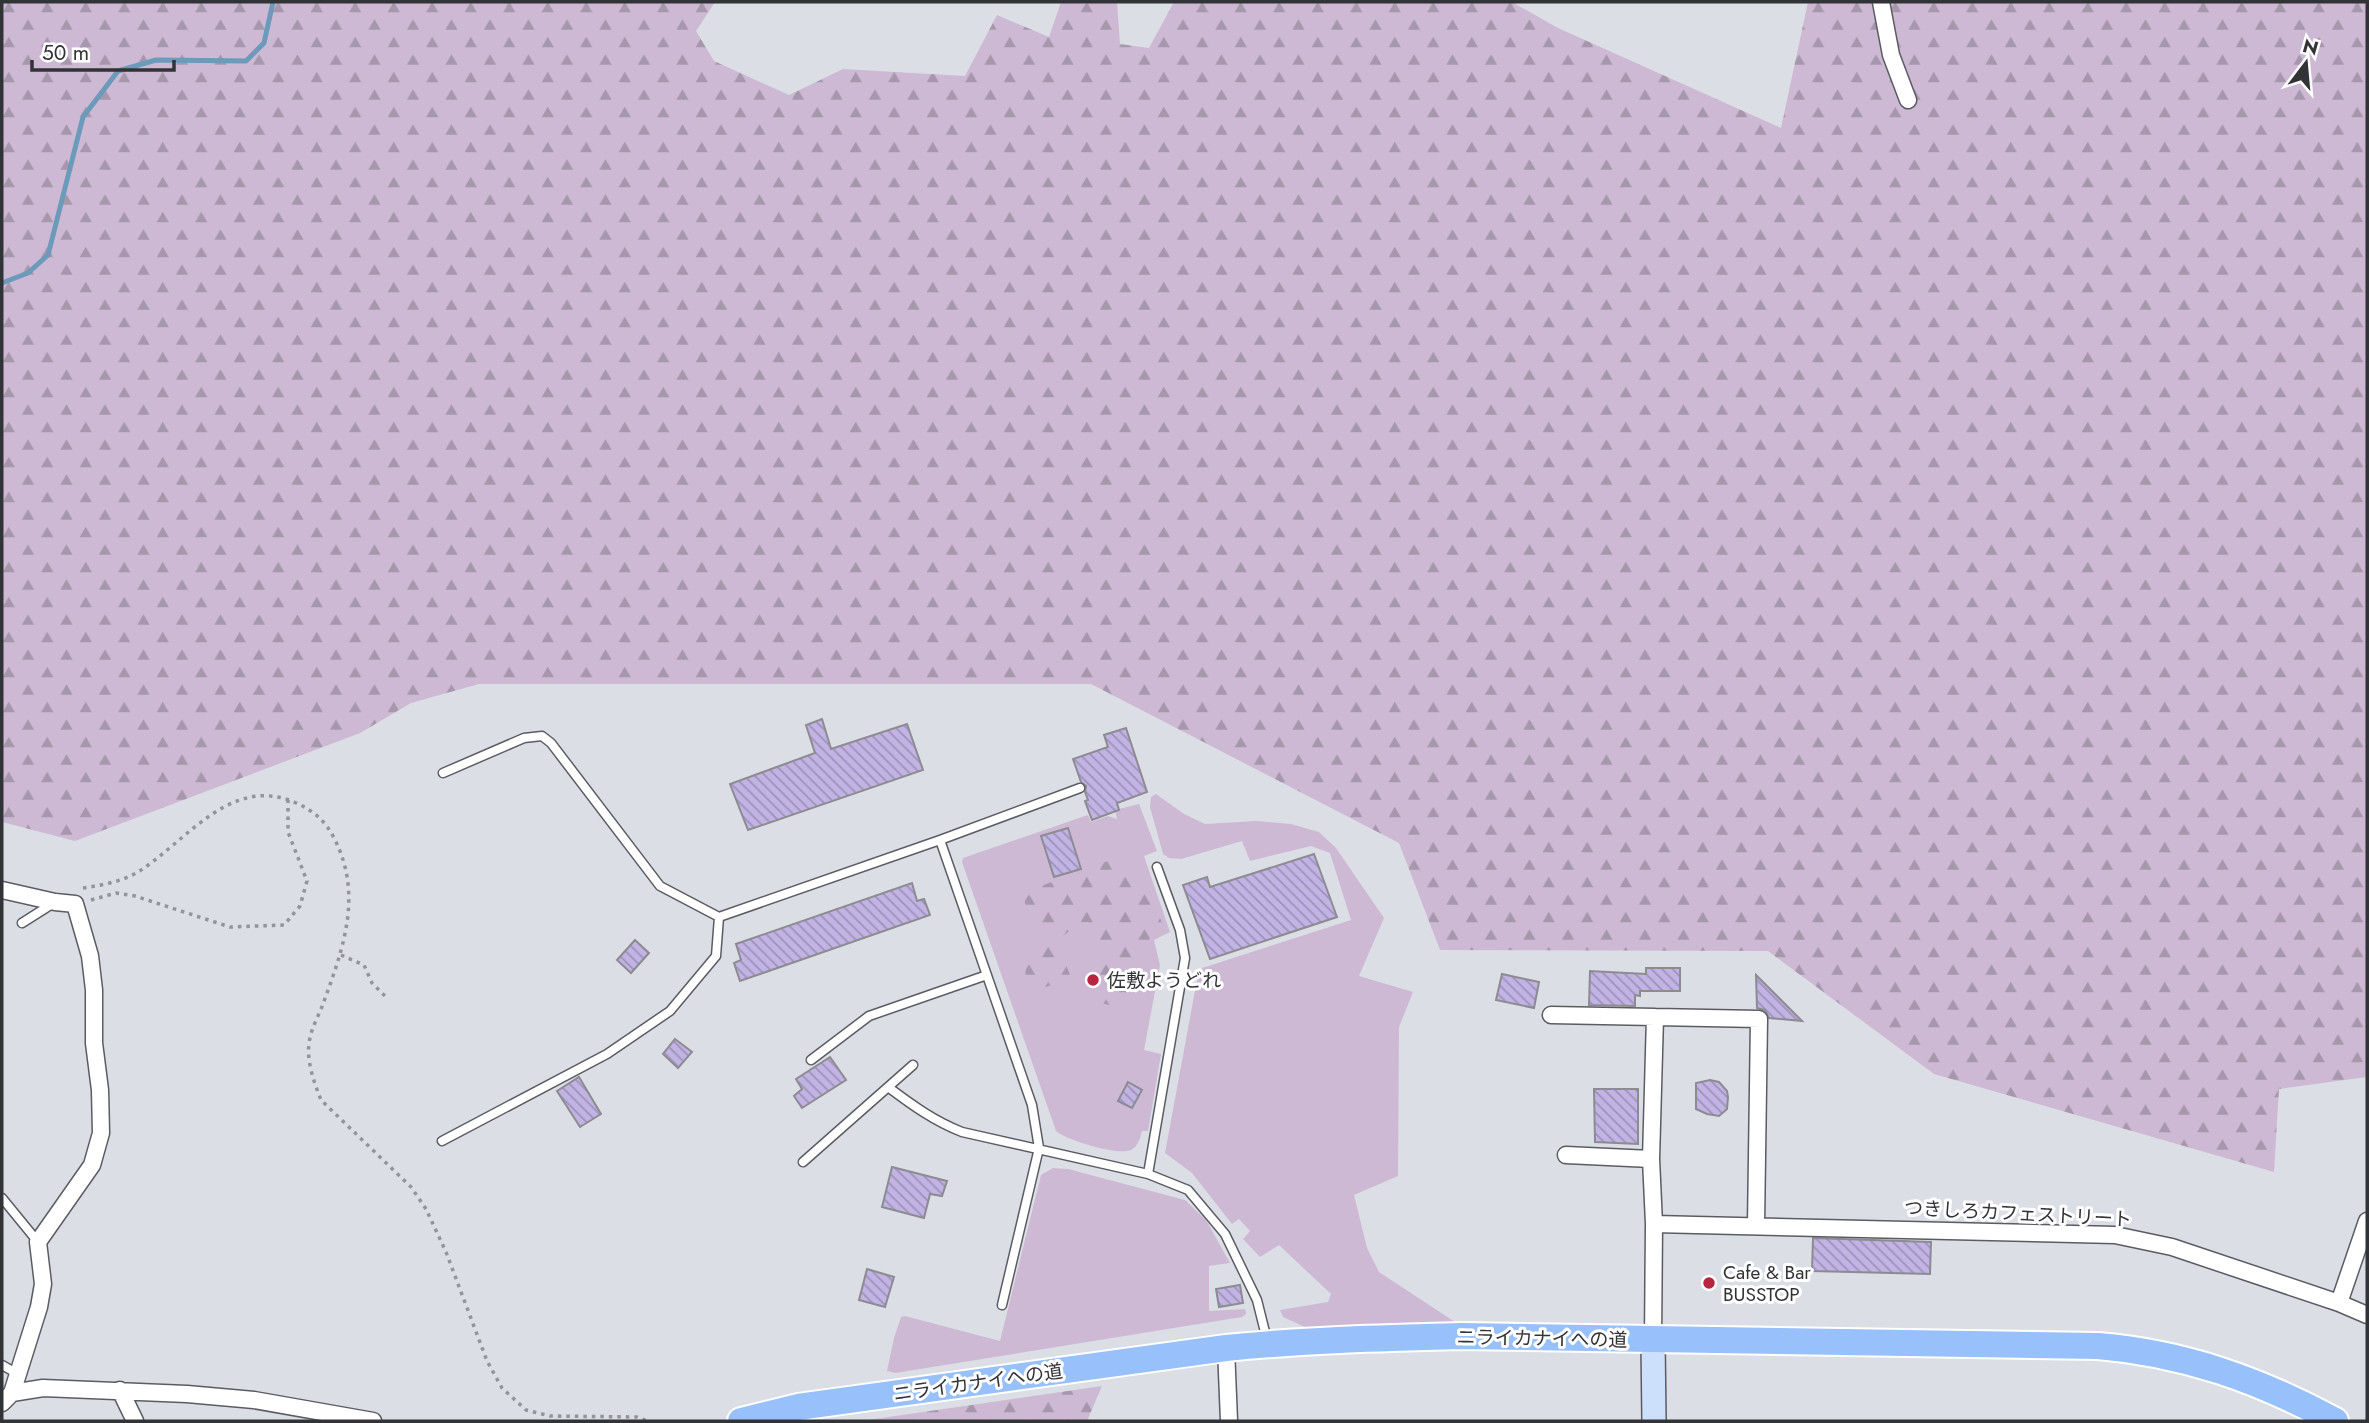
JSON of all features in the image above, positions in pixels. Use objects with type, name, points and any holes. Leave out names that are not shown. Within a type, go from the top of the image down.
[{"type":"main road","name":"ニライカナイへの道","points":[[741,1421],[798,1407],[1268,1343],[1462,1336],[2098,1346],[2130,1349],[2165,1354],[2244,1378],[2335,1421]]},
{"type":"street","points":[[1881,2],[1891,55],[1908,100]]},
{"type":"street","points":[[2,891],[55,902],[75,897],[88,945],[93,979],[94,1043],[100,1090],[101,1133],[92,1165],[37,1242],[43,1284],[39,1307],[18,1374],[7,1398]]},
{"type":"street","points":[[1551,1015],[1759,1019],[1756,1225]]},
{"type":"street","points":[[1654,1421],[1654,1224],[1651,1159],[1655,1017]]},
{"type":"street","points":[[1566,1155],[1651,1159]]},
{"type":"street","points":[[2339,1303],[2367,1222]]},
{"type":"street","name":"つきしろカフェストリート","points":[[1654,1224],[2115,1235],[2172,1247],[2339,1303],[2367,1315]]},
{"type":"street","points":[[1226,1348],[1228,1421]]},
{"type":"street","points":[[7,1398],[43,1388],[120,1390],[254,1400],[373,1421]]},
{"type":"street","points":[[120,1390],[135,1421]]},
{"type":"lane","points":[[443,774],[524,738],[542,736],[551,743],[660,886],[719,918],[1080,788]]},
{"type":"lane","points":[[940,840],[1032,1105],[1039,1148],[1002,1305]]},
{"type":"lane","points":[[1148,1174],[1185,958],[1180,930],[1157,867]]},
{"type":"lane","points":[[22,923],[55,902]]},
{"type":"lane","points":[[443,1141],[607,1054],[670,1011],[716,956],[719,918]]},
{"type":"lane","points":[[811,1060],[869,1016],[987,975]]},
{"type":"lane","points":[[803,1161],[913,1065]]},
{"type":"lane","points":[[888,1087],[916,1109],[962,1132],[1148,1174],[1188,1190],[1225,1234],[1257,1300],[1268,1343]]},
{"type":"lane","points":[[2,1198],[37,1242]]},
{"type":"lane","points":[[2,1365],[18,1374]]},
{"type":"path","points":[[75,897],[139,872],[215,811],[234,801],[254,796],[272,796],[307,808],[324,821],[342,855],[350,891],[347,931],[341,955],[309,1040],[310,1061],[321,1100],[411,1187],[426,1209],[446,1252],[487,1361],[502,1388],[526,1410],[550,1416],[637,1417],[647,1421]]},
{"type":"path","points":[[75,897],[116,893],[135,896],[230,927],[284,925],[300,906],[307,881],[288,832],[289,800]]},
{"type":"path","points":[[341,955],[363,965],[372,984],[387,998]]},
{"type":"green space","points":[[2,2],[715,2],[696,31],[714,61],[789,95],[843,69],[965,76],[997,15],[1049,37],[1061,2],[1117,2],[1120,44],[1149,48],[1174,2],[1512,2],[1558,28],[1781,128],[1808,2],[2367,2],[2367,1077],[2279,1089],[2274,1172],[1934,1074],[1768,951],[1440,950],[1399,843],[1091,684],[479,684],[411,703],[360,733],[75,841],[2,822]]},
{"type":"green space","points":[[1156,794],[1184,814],[1205,824],[1256,821],[1291,824],[1319,832],[1336,848],[1384,918],[1359,976],[1413,992],[1399,1027],[1398,1176],[1354,1195],[1367,1248],[1379,1272],[1458,1324],[1305,1327],[1283,1317],[1280,1310],[1328,1302],[1331,1294],[1279,1245],[1260,1257],[1243,1239],[1250,1231],[1239,1219],[1232,1224],[1192,1173],[1165,1153],[1199,969],[1351,920],[1330,853],[1311,846],[1250,861],[1242,841],[1181,859],[1169,858],[1163,854],[1150,807],[1151,797]]},
{"type":"green space","points":[[1139,804],[1157,851],[1144,856],[1170,932],[1154,940],[1160,965],[1144,1050],[1161,1054],[1148,1131],[1142,1131],[1137,1144],[1131,1150],[1115,1151],[1081,1143],[1056,1131],[962,862],[963,858],[1088,815],[1091,822],[1108,816],[1117,819],[1115,810]]},
{"type":"green space","points":[[1108,861],[1124,861],[1144,877],[1164,928],[1150,936],[1143,965],[1130,991],[1117,1007],[1101,1003],[1097,982],[1109,947],[1098,946],[1088,922],[1078,923],[1060,939],[1063,958],[1071,977],[1046,987],[1026,988],[1025,959],[1039,950],[1022,893]]},
{"type":"green space","points":[[1053,1168],[1068,1169],[1185,1200],[1206,1220],[1230,1263],[1209,1266],[1209,1311],[1245,1309],[1246,1314],[1242,1317],[895,1373],[887,1371],[901,1317],[1000,1341],[1041,1175]]},
{"type":"green space","points":[[1102,1386],[1087,1421],[861,1421]]},
{"type":"building","points":[[822,719],[831,749],[907,724],[923,770],[748,830],[730,784],[815,753],[806,725]]},
{"type":"building","points":[[1126,728],[1147,792],[1117,803],[1119,810],[1092,820],[1085,801],[1088,800],[1086,786],[1081,782],[1073,759],[1108,747],[1104,735]]},
{"type":"building","points":[[1068,828],[1081,869],[1054,877],[1041,836]]},
{"type":"building","points":[[1314,854],[1337,917],[1210,959],[1183,885],[1207,877],[1210,887]]},
{"type":"building","points":[[912,883],[917,901],[924,899],[930,915],[740,981],[734,963],[741,960],[736,944]]},
{"type":"building","points":[[635,940],[649,953],[631,973],[617,960]]},
{"type":"building","points":[[1646,968],[1680,968],[1680,991],[1640,991],[1640,996],[1635,995],[1635,1006],[1589,1005],[1590,971],[1646,974]]},
{"type":"building","points":[[1502,974],[1539,982],[1534,1008],[1496,1000]]},
{"type":"building","points":[[1756,975],[1802,1021],[1769,1018],[1765,1010],[1757,1008]]},
{"type":"building","points":[[675,1039],[692,1052],[678,1068],[663,1054]]},
{"type":"building","points":[[830,1057],[846,1080],[802,1108],[794,1096],[802,1089],[796,1079]]},
{"type":"building","points":[[579,1077],[601,1114],[580,1127],[557,1091]]},
{"type":"building","points":[[1710,1080],[1719,1082],[1727,1091],[1727,1109],[1719,1116],[1696,1109],[1696,1083]]},
{"type":"building","points":[[1128,1082],[1142,1090],[1132,1108],[1118,1101]]},
{"type":"building","points":[[1594,1089],[1638,1089],[1638,1144],[1595,1142]]},
{"type":"building","points":[[892,1167],[947,1181],[942,1196],[930,1194],[924,1218],[882,1207]]},
{"type":"building","points":[[1813,1238],[1931,1242],[1930,1274],[1812,1271]]},
{"type":"building","points":[[867,1269],[894,1277],[885,1307],[859,1300]]},
{"type":"building","points":[[1240,1285],[1243,1303],[1219,1307],[1216,1289]]},
{"type":"waterway","points":[[2,283],[28,273],[48,255],[83,117],[118,71],[156,60],[246,61],[264,43],[273,2]]},
{"type":"place","name":"佐敷ようどれ","points":[[1093,980]]},
{"type":"place","name":"Cafe & Bar BUSSTOP","points":[[1709,1283]]}]
